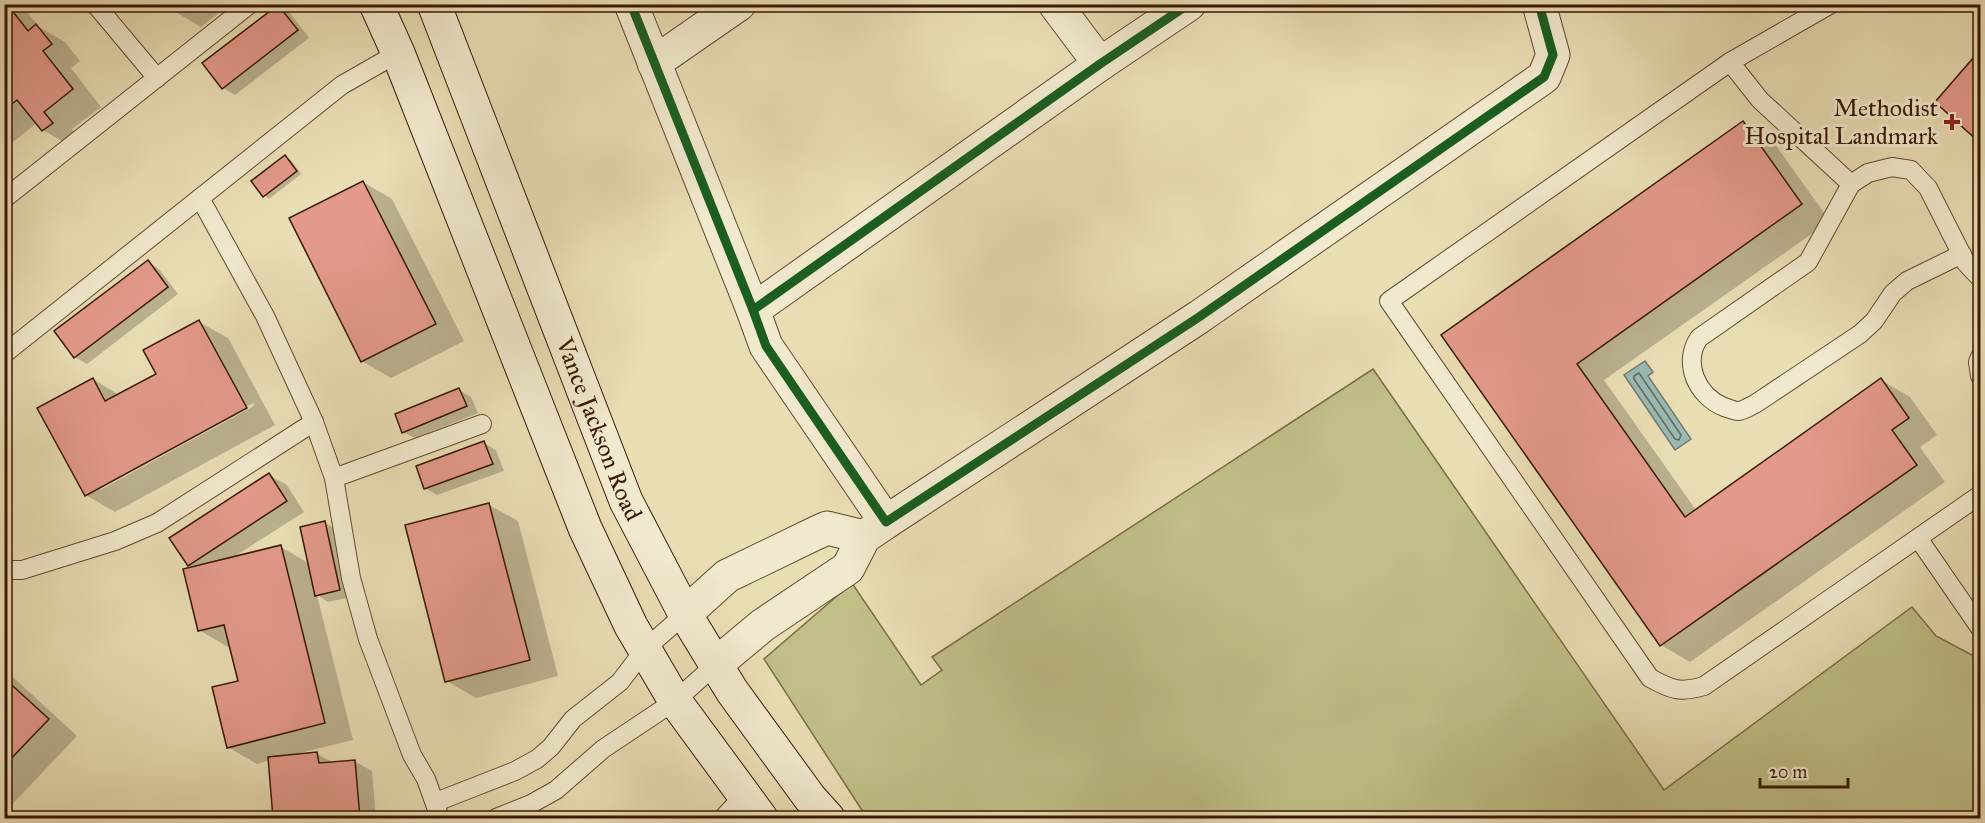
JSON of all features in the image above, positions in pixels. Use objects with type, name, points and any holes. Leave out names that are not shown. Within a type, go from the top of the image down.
[{"type":"street","name":"Vance Jackson Road","points":[[376,4],[398,53],[585,528],[631,626],[743,811]]},
{"type":"street","name":"Vance Jackson Road","points":[[434,4],[626,501],[685,614],[715,665],[810,798],[828,819]]},
{"type":"street","points":[[631,4],[766,346],[875,530]]},
{"type":"street","points":[[654,63],[739,4]]},
{"type":"street","points":[[1055,4],[1100,64]]},
{"type":"street","points":[[753,310],[1100,64],[1189,4]]},
{"type":"street","points":[[715,665],[763,625],[848,567],[875,530],[1199,317],[1544,77],[1553,55],[1539,4]]},
{"type":"street","points":[[685,614],[727,576],[827,528],[875,530]]},
{"type":"street","points":[[780,550],[809,594]]},
{"type":"lane","points":[[95,4],[157,78]]},
{"type":"lane","points":[[4,199],[250,4]]},
{"type":"lane","points":[[1831,4],[1730,62],[1389,301],[1650,678],[1669,688],[1686,692],[1704,686],[1980,495]]},
{"type":"lane","points":[[4,354],[342,85],[398,53]]},
{"type":"lane","points":[[1730,62],[1760,100],[1851,184]]},
{"type":"lane","points":[[1962,254],[1907,281],[1893,293],[1874,321],[1860,334],[1755,404],[1737,411],[1721,406],[1705,396],[1696,381],[1690,362],[1692,347],[1699,338],[1808,262],[1851,184],[1868,173],[1892,167],[1911,170],[1928,188],[1962,254],[1966,263],[1980,278]]},
{"type":"lane","points":[[200,198],[264,316],[314,422],[334,478],[351,578],[368,639],[412,755],[426,779],[438,810],[537,759],[551,747],[573,719],[620,682],[645,649],[685,614]]},
{"type":"lane","points":[[1980,357],[1978,362],[1980,376]]},
{"type":"lane","points":[[4,570],[22,570],[115,542],[157,524],[314,422]]},
{"type":"lane","points":[[334,478],[482,424]]},
{"type":"lane","points":[[1918,538],[1980,628]]},
{"type":"lane","points":[[496,819],[556,790],[603,749],[675,701],[715,665]]},
{"type":"green space","points":[[1373,369],[1664,790],[1912,607],[1936,636],[1972,655],[1980,667],[1980,818],[867,818],[764,659],[852,583],[921,685],[942,670],[932,657]]},
{"type":"water","points":[[1645,361],[1653,372],[1648,376],[1691,439],[1675,450],[1624,375]]},
{"type":"building","points":[[4,4],[7,4],[28,31],[36,24],[52,44],[43,51],[73,89],[44,112],[53,123],[42,131],[17,100],[4,110]]},
{"type":"building","points":[[278,5],[298,30],[222,89],[202,63]]},
{"type":"building","points":[[1980,50],[1980,143],[1935,102]]},
{"type":"building","points":[[1743,121],[1802,204],[1577,364],[1685,517],[1881,378],[1909,418],[1892,430],[1917,465],[1660,646],[1441,335]]},
{"type":"building","points":[[285,155],[297,171],[263,197],[251,181]]},
{"type":"building","points":[[363,181],[436,324],[361,362],[289,218]]},
{"type":"building","points":[[148,260],[168,287],[74,358],[54,331]]},
{"type":"building","points":[[199,320],[247,408],[85,496],[37,408],[93,378],[105,401],[156,374],[143,350]]},
{"type":"building","points":[[459,388],[467,406],[402,433],[395,414]]},
{"type":"building","points":[[484,441],[493,464],[424,489],[416,466]]},
{"type":"building","points":[[269,473],[287,501],[188,566],[169,538]]},
{"type":"building","points":[[489,503],[530,660],[445,682],[405,525]]},
{"type":"building","points":[[325,521],[340,590],[315,596],[300,527]]},
{"type":"building","points":[[281,545],[325,723],[227,748],[212,687],[238,681],[224,625],[198,631],[183,569]]},
{"type":"building","points":[[4,678],[49,719],[4,766]]},
{"type":"building","points":[[317,752],[319,763],[355,760],[360,818],[273,818],[268,757]]},
{"type":"cycle path","points":[[631,4],[753,310]]},
{"type":"cycle path","points":[[1189,4],[1100,64],[753,310],[766,346],[886,522],[1199,317],[1544,77],[1553,55],[1539,4]]},
{"type":"place","name":"Methodist Hospital Landmark","points":[[1952,122]]}]
